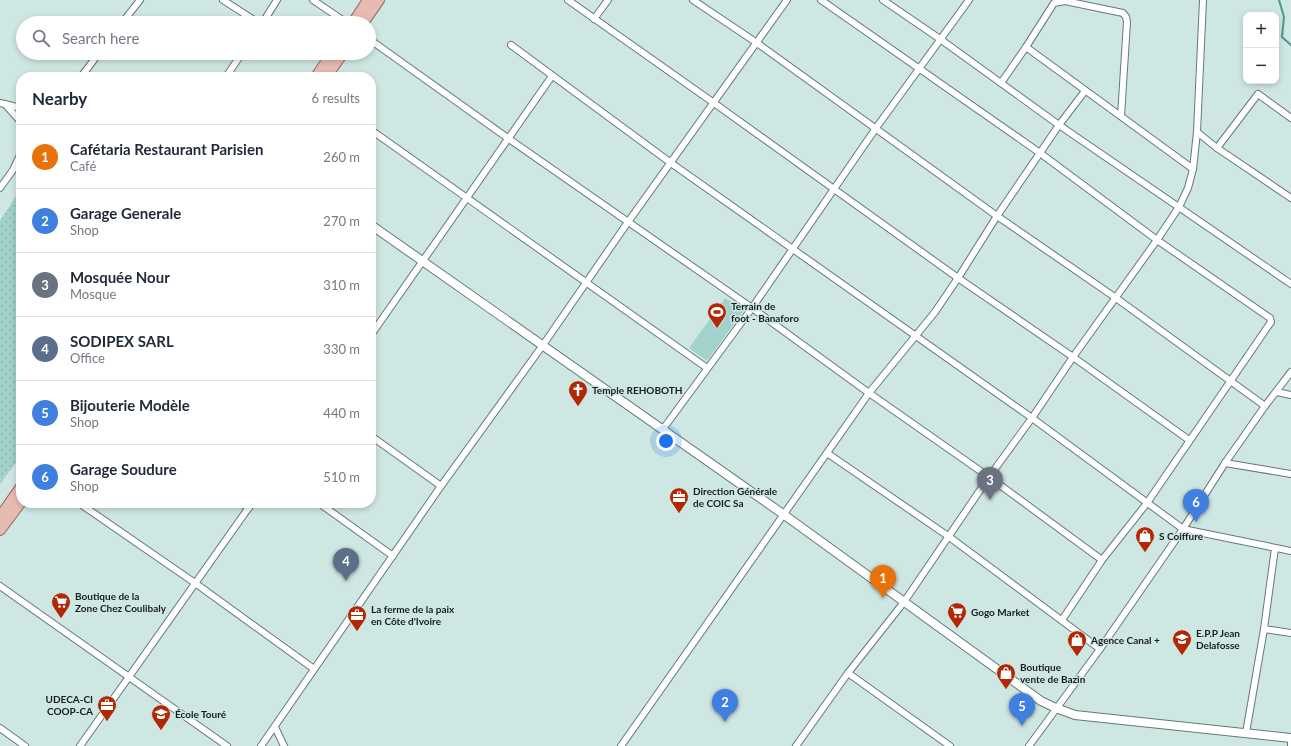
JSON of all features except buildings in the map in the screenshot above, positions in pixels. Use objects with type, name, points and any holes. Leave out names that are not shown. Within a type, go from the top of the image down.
[{"type":"main road","points":[[358,16],[368,0]]},
{"type":"main road","points":[[368,16],[379,0]]},
{"type":"main road","points":[[319,72],[327,60]]},
{"type":"main road","points":[[330,72],[338,60]]},
{"type":"main road","points":[[1,522],[16,496]]},
{"type":"main road","points":[[1,522],[16,507]]},
{"type":"street","points":[[127,16],[140,0]]},
{"type":"street","points":[[223,0],[248,16]]},
{"type":"street","points":[[266,16],[277,0]]},
{"type":"street","points":[[313,0],[337,16]]},
{"type":"street","points":[[568,0],[714,103],[833,190],[1073,357],[1189,440]]},
{"type":"street","points":[[594,18],[608,0]]},
{"type":"street","points":[[693,0],[757,43],[997,216],[1116,298],[1265,406]]},
{"type":"street","points":[[261,746],[441,486],[543,345],[628,222],[787,0]]},
{"type":"street","points":[[821,0],[920,68],[1040,153],[1157,240],[1270,318],[1270,322],[1147,503],[1102,560],[1062,620]]},
{"type":"street","points":[[883,0],[940,39],[1059,125],[1291,284]]},
{"type":"street","points":[[663,429],[752,308],[876,128],[969,0]]},
{"type":"street","points":[[796,746],[848,673],[904,602],[948,536],[1179,207],[1188,188],[1193,169],[1197,132],[1203,0]]},
{"type":"street","points":[[1001,83],[1054,3],[1065,1],[1123,13],[1126,16],[1127,22],[1121,116]]},
{"type":"street","points":[[376,44],[509,139],[752,308],[1102,560]]},
{"type":"street","points":[[511,45],[671,163],[916,335],[1183,529],[1291,551]]},
{"type":"street","points":[[1026,47],[1193,169]]},
{"type":"street","points":[[85,72],[94,60]]},
{"type":"street","points":[[229,72],[237,60]]},
{"type":"street","points":[[376,328],[552,76]]},
{"type":"street","points":[[621,746],[869,393],[935,312],[997,216],[1059,125],[1085,91]]},
{"type":"street","points":[[1217,148],[1258,94],[1291,118]]},
{"type":"street","points":[[2,103],[16,107]]},
{"type":"street","points":[[2,103],[16,117]]},
{"type":"street","points":[[1197,132],[1217,148],[1291,198]]},
{"type":"street","points":[[376,134],[707,368]]},
{"type":"street","points":[[0,188],[16,164]]},
{"type":"street","points":[[376,229],[783,514],[1041,701],[1075,715],[1291,739],[1291,746]]},
{"type":"street","points":[[1029,746],[1100,648],[1183,529],[1225,463],[1291,372]]},
{"type":"street","points":[[1277,392],[1291,394]]},
{"type":"street","points":[[376,440],[441,486]]},
{"type":"street","points":[[827,453],[948,536],[1100,648]]},
{"type":"street","points":[[1225,463],[1291,474]]},
{"type":"street","points":[[86,508],[195,583],[314,669]]},
{"type":"street","points":[[80,746],[249,508]]},
{"type":"street","points":[[326,508],[393,556]]},
{"type":"street","points":[[1246,733],[1264,629],[1275,548]]},
{"type":"street","points":[[0,586],[227,746]]},
{"type":"street","points":[[1264,629],[1291,633]]},
{"type":"street","points":[[848,673],[950,746]]},
{"type":"street","points":[[275,727],[284,746]]},
{"type":"street","points":[[0,728],[25,746]]},
{"type":"shaded area","points":[[16,196],[16,463],[0,484],[0,221]]},
{"type":"shaded area","name":"Terrain de foot - Banaforo","points":[[725,298],[744,310],[707,361],[689,348]]},
{"type":"waterway","points":[[1279,0],[1284,17],[1282,37],[1291,45]]},
{"type":"place","name":"Terrain de foot - Banaforo","points":[[717,329]]},
{"type":"place","name":"Temple REHOBOTH","points":[[578,407]]},
{"type":"place","name":"Mosquée Nour","points":[[990,500]]},
{"type":"place","name":"Direction Générale de COIC Sa","points":[[679,514]]},
{"type":"place","name":"Garage Soudure","points":[[1196,522]]},
{"type":"place","name":"S Coiffure","points":[[1145,553]]},
{"type":"place","name":"SODIPEX SARL","points":[[346,581]]},
{"type":"place","name":"Cafétaria Restaurant Parisien","points":[[883,598]]},
{"type":"place","name":"Boutique de la Zone Chez Coulibaly","points":[[61,619]]},
{"type":"place","name":"Gogo Market","points":[[957,629]]},
{"type":"place","name":"La ferme de la paix en Côte d'Ivoire","points":[[357,632]]},
{"type":"place","name":"E.P.P Jean Delafosse","points":[[1182,656]]},
{"type":"place","name":"Agence Canal +","points":[[1077,657]]},
{"type":"place","name":"Boutique vente de Bazin","points":[[1006,690]]},
{"type":"place","name":"UDECA-CI COOP-CA","points":[[107,722]]},
{"type":"place","name":"Garage Generale","points":[[725,722]]},
{"type":"place","name":"Bijouterie Modèle","points":[[1022,726]]},
{"type":"place","name":"École Touré","points":[[161,731]]}]
